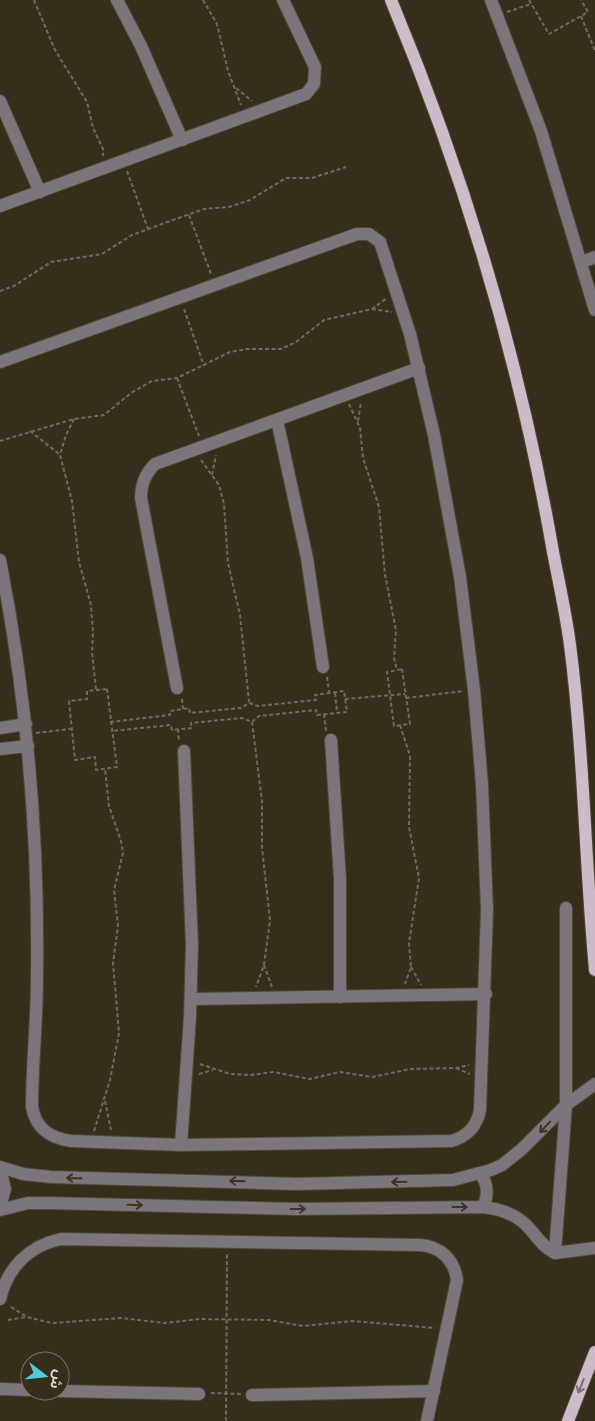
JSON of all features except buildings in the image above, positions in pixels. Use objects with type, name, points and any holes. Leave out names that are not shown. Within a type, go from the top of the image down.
[{"type":"main road","points":[[391,0],[431,103],[482,254],[509,345],[534,449],[570,644],[580,753],[595,970]]},
{"type":"main road","points":[[568,1421],[595,1352]]},
{"type":"street","points":[[117,0],[141,46],[182,140]]},
{"type":"street","points":[[0,206],[264,111],[306,94],[316,78],[313,62],[283,0]]},
{"type":"street","points":[[491,0],[541,131],[595,310]]},
{"type":"street","points":[[0,101],[40,192]]},
{"type":"street","points":[[0,362],[356,234],[365,233],[377,238],[382,246],[419,368],[452,530],[474,690],[486,871],[486,994],[479,1117],[472,1129],[457,1139],[181,1144],[62,1140],[48,1134],[38,1125],[32,1107],[37,978],[36,888],[27,735],[16,652],[0,560]]},
{"type":"street","points":[[582,262],[595,257]]},
{"type":"street","points":[[177,688],[141,492],[146,474],[155,464],[419,368]]},
{"type":"street","points":[[277,420],[307,558],[322,667]]},
{"type":"street","points":[[0,728],[27,735]]},
{"type":"street","points":[[0,749],[27,735]]},
{"type":"street","points":[[331,740],[340,879],[340,997]]},
{"type":"street","points":[[181,1144],[191,999],[192,902],[184,750]]},
{"type":"street","points":[[555,1253],[566,1105],[566,908]]},
{"type":"street","points":[[191,999],[486,994]]},
{"type":"street","points":[[595,1084],[566,1105],[513,1158],[497,1167],[453,1180],[297,1184],[37,1176],[0,1167],[6,1189],[0,1208],[37,1203],[297,1209],[483,1207],[501,1210],[518,1218],[542,1244],[555,1253],[595,1248]]},
{"type":"street","points":[[480,1173],[487,1186],[488,1193],[483,1207]]},
{"type":"street","points":[[0,1299],[6,1280],[16,1265],[28,1253],[52,1241],[426,1245],[445,1254],[456,1273],[457,1288],[427,1421]]},
{"type":"street","points":[[0,1389],[20,1390]]},
{"type":"street","points":[[70,1391],[197,1394]]},
{"type":"street","points":[[248,1394],[434,1391]]},
{"type":"path","points":[[34,0],[55,50],[87,102],[93,128],[103,148],[103,169]]},
{"type":"path","points":[[204,0],[217,24],[228,71],[236,88],[245,117]]},
{"type":"path","points":[[529,0],[549,34],[588,12],[582,0]]},
{"type":"path","points":[[498,16],[532,4]]},
{"type":"path","points":[[581,16],[595,51]]},
{"type":"path","points":[[236,88],[264,111]]},
{"type":"path","points":[[123,161],[148,229]]},
{"type":"path","points":[[0,291],[14,286],[51,262],[102,254],[132,235],[148,229],[204,209],[241,204],[286,178],[312,178],[346,167]]},
{"type":"path","points":[[189,215],[216,284]]},
{"type":"path","points":[[372,309],[397,291]]},
{"type":"path","points":[[180,297],[204,366]]},
{"type":"path","points":[[1,440],[74,419],[104,415],[131,393],[152,381],[177,378],[217,358],[239,350],[281,349],[296,342],[324,320],[372,309],[404,314]]},
{"type":"path","points":[[177,378],[198,448],[219,485],[224,504],[228,563],[240,615],[250,703]]},
{"type":"path","points":[[362,389],[358,421],[363,458],[380,518],[384,575],[396,630],[394,658],[397,670]]},
{"type":"path","points":[[344,395],[358,421]]},
{"type":"path","points":[[74,419],[66,435],[60,455],[72,500],[79,562],[91,605],[94,633],[92,652],[96,690]]},
{"type":"path","points":[[30,431],[60,455]]},
{"type":"path","points":[[212,475],[218,441]]},
{"type":"path","points":[[402,669],[406,694],[410,724],[394,726],[387,672],[402,669]]},
{"type":"path","points":[[107,689],[110,722],[117,768],[96,770],[95,757],[75,760],[69,701],[87,699],[87,691],[107,689]]},
{"type":"path","points":[[406,698],[474,690]]},
{"type":"path","points":[[110,722],[170,715],[170,711],[189,708],[190,713],[241,708],[250,703],[258,706],[316,700],[315,695],[344,691],[346,712],[317,714],[316,710],[259,716],[252,722]]},
{"type":"path","points":[[335,692],[337,713]]},
{"type":"path","points":[[345,699],[406,694]]},
{"type":"path","points":[[111,732],[172,725],[172,730],[192,728],[191,723],[242,718],[252,722]]},
{"type":"path","points":[[252,722],[262,801],[262,848],[270,920],[264,965],[252,998]]},
{"type":"path","points":[[400,726],[410,756],[409,828],[419,878],[409,943],[411,967],[426,995]]},
{"type":"path","points":[[27,735],[72,729]]},
{"type":"path","points":[[90,1142],[114,1064],[119,1032],[113,963],[118,926],[114,890],[123,852],[122,841],[109,806],[105,769]]},
{"type":"path","points":[[264,965],[276,998]]},
{"type":"path","points":[[400,996],[411,967]]},
{"type":"path","points":[[200,1064],[213,1070],[240,1075],[273,1072],[310,1079],[340,1072],[372,1076],[410,1069],[456,1068],[483,1061]]},
{"type":"path","points":[[199,1074],[213,1070]]},
{"type":"path","points":[[104,1099],[114,1142]]},
{"type":"path","points":[[226,1421],[227,1242]]},
{"type":"path","points":[[11,1307],[27,1317],[52,1323],[96,1318],[121,1318],[154,1323],[185,1319],[226,1319],[269,1320],[303,1326],[347,1321],[436,1328]]},
{"type":"path","points":[[8,1320],[27,1317]]},
{"type":"path","points":[[197,1394],[196,1390],[226,1394],[248,1394]]}]
